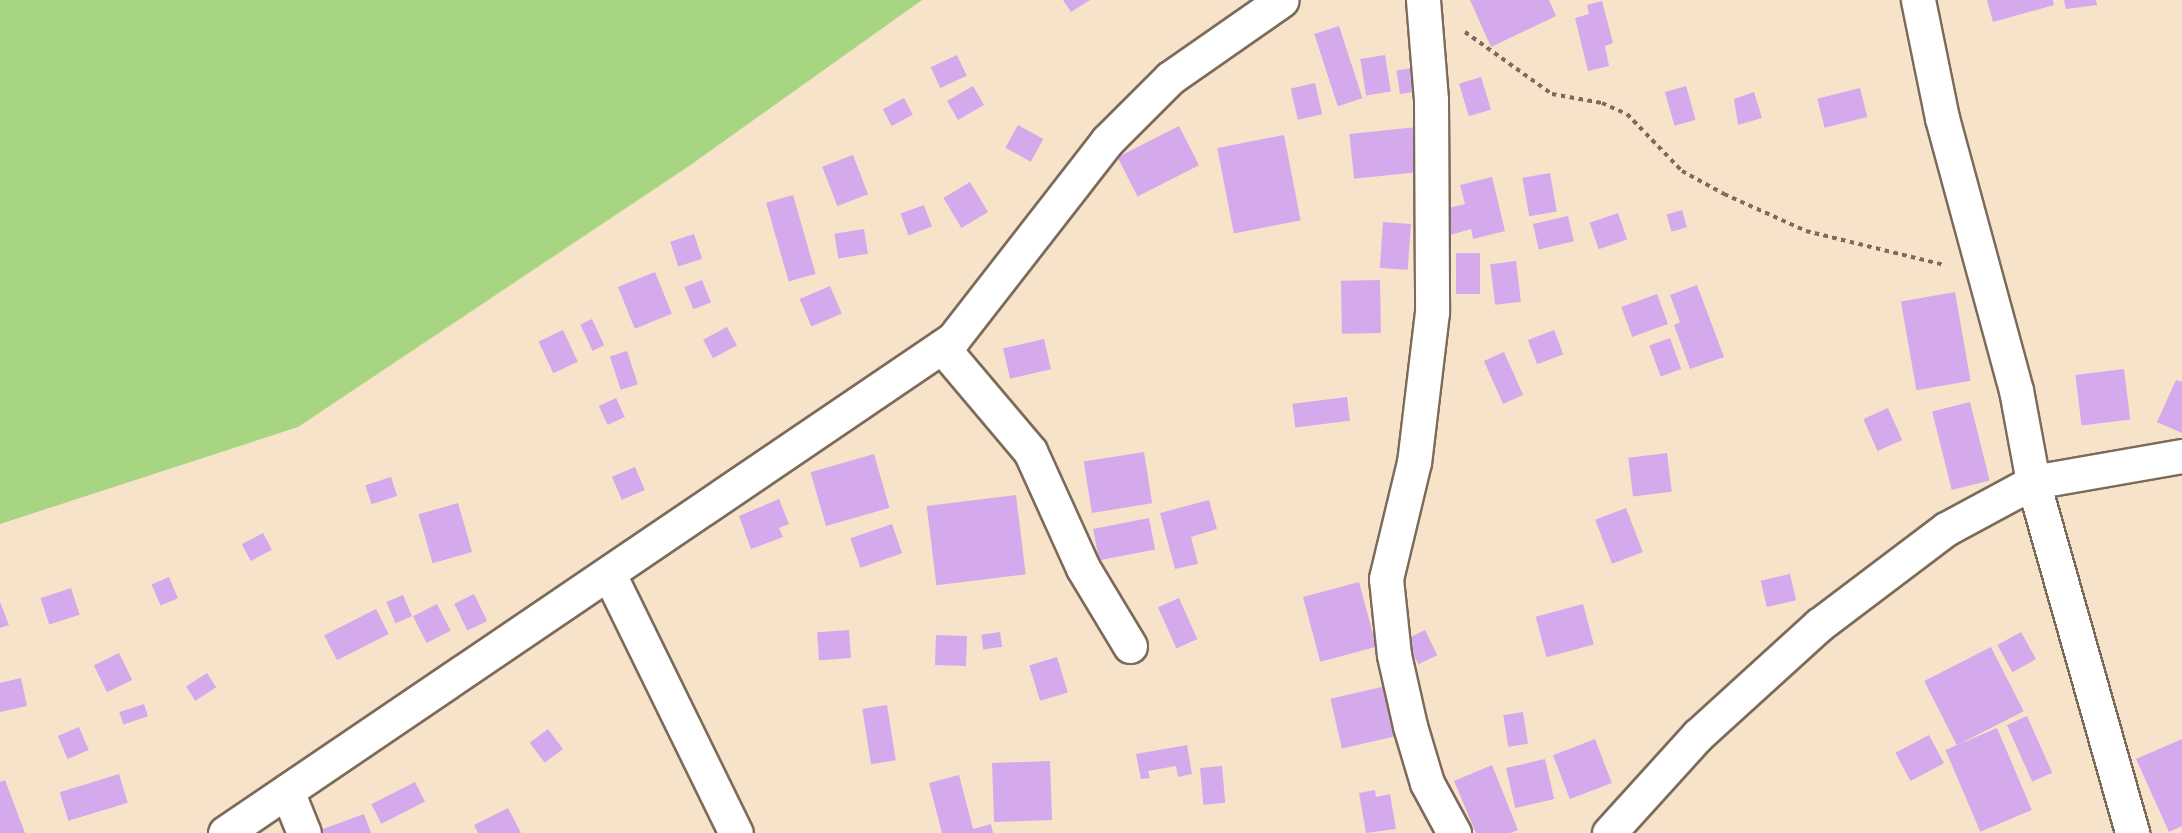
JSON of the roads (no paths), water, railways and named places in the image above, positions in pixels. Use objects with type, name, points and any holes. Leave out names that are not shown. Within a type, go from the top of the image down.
[{"type":"street","points":[[225,833],[942,347],[1107,141],[1170,78],[1282,0]]},
{"type":"street","points":[[1423,0],[1431,100],[1432,312],[1414,462],[1386,579],[1394,655],[1410,726],[1426,783],[1454,833]]},
{"type":"street","points":[[1918,0],[1982,275],[2016,390],[2033,482],[2132,833]]},
{"type":"street","points":[[942,347],[1030,451],[1083,568],[1130,646]]},
{"type":"street","points":[[1609,833],[1698,735],[1819,625],[1946,530],[2033,482],[2182,456]]},
{"type":"street","points":[[609,574],[736,833]]},
{"type":"street","points":[[287,791],[304,833]]}]
